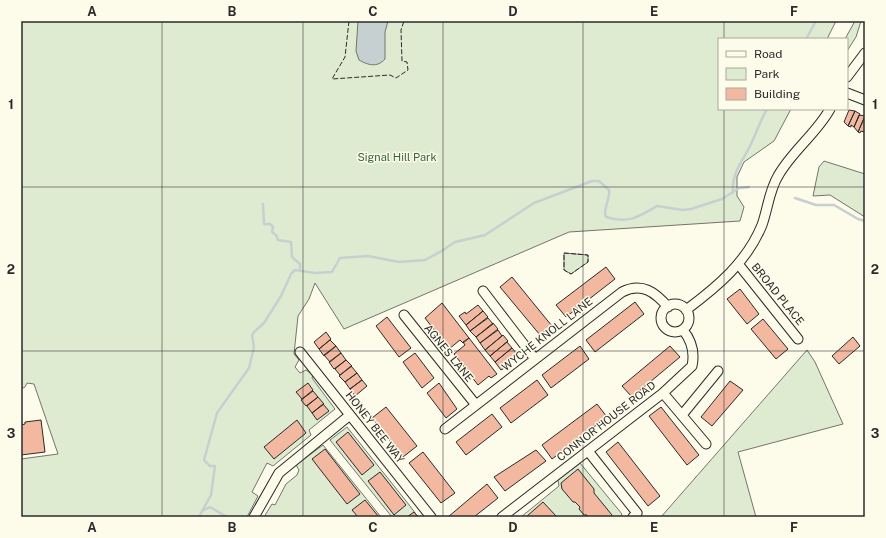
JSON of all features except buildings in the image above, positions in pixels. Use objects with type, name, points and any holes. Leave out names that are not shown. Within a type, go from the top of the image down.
[{"type":"street","points":[[848,76],[865,53]]},
{"type":"street","points":[[848,93],[864,98]]},
{"type":"street","points":[[686,310],[738,264],[758,233],[769,195],[778,176],[792,157],[815,132],[829,110]]},
{"type":"street","name":"BROAD PLACE","points":[[738,264],[798,339]]},
{"type":"street","name":"WYCHE KNOLL LANE","points":[[445,429],[622,292],[638,287],[650,290],[668,307]]},
{"type":"street","points":[[483,291],[535,359]]},
{"type":"street","points":[[676,305],[686,310],[688,314],[688,323],[683,330],[674,332],[666,328],[663,324],[662,315],[668,307],[676,305]]},
{"type":"street","name":"AGNES LANE","points":[[404,315],[476,405]]},
{"type":"street","name":"CONNOR HOUSE ROAD","points":[[502,517],[663,393],[692,366],[693,349],[689,337],[683,330]]},
{"type":"street","name":"HONEY BEE WAY","points":[[300,352],[431,517]]},
{"type":"street","points":[[682,415],[718,371]]},
{"type":"street","points":[[663,393],[706,444]]},
{"type":"street","points":[[254,517],[279,473],[350,415]]},
{"type":"street","points":[[588,451],[635,515]]},
{"type":"green space","name":"Signal Hill Park","points":[[21,21],[836,21],[828,38],[718,38],[718,110],[790,110],[774,141],[744,162],[737,177],[737,196],[744,207],[740,221],[569,232],[344,329],[315,283],[309,299],[298,316],[294,354],[299,360],[295,367],[300,373],[306,370],[313,375],[312,378],[335,409],[309,430],[311,435],[273,466],[267,463],[252,492],[258,496],[247,517],[21,517],[21,459],[58,454],[34,384],[27,383],[25,387],[21,389]]},
{"type":"green space","points":[[855,21],[861,21],[856,37],[848,49],[848,38],[846,38]]},
{"type":"green space","points":[[824,161],[865,174],[865,217],[830,195],[813,196],[819,167]]},
{"type":"green space","points":[[564,253],[588,255],[588,262],[571,274],[564,270]]},
{"type":"green space","points":[[807,350],[815,362],[843,424],[738,452],[756,517],[661,517]]},
{"type":"green space","points":[[347,427],[418,517],[392,517],[330,440]]},
{"type":"green space","points":[[323,445],[381,517],[264,517],[272,504],[275,505],[286,484],[297,475],[299,470],[296,465]]},
{"type":"green space","points":[[580,463],[622,514],[620,517],[521,517],[559,486],[558,480]]},
{"type":"shaded area","points":[[358,21],[388,21],[385,32],[385,59],[379,64],[372,65],[359,60],[356,51]]},
{"type":"waterway","points":[[807,38],[816,21]]},
{"type":"waterway","points":[[733,193],[735,174],[766,110]]},
{"type":"waterway","points":[[199,517],[211,495],[215,466],[210,466],[204,460],[217,413],[249,368],[254,347],[252,335],[264,323],[281,296],[291,274],[295,270],[315,273],[332,272],[340,258],[368,256],[399,262],[425,260],[455,242],[485,235],[534,203],[592,181],[599,181],[609,190],[609,197],[605,211],[606,217],[621,220],[639,216],[657,206],[683,210],[691,209],[722,199],[739,188],[749,187]]},
{"type":"waterway","points":[[795,198],[816,205],[834,205],[858,219],[865,221]]},
{"type":"waterway","points":[[263,204],[264,224],[270,224],[273,227],[272,232],[276,235],[278,240],[291,242],[292,257],[300,264],[300,271]]},
{"type":"waterway","points":[[202,511],[210,507],[227,517]]},
{"type":"fence","points":[[349,21],[345,57],[332,79],[390,75],[396,78],[408,70],[407,62],[402,61],[401,30],[404,21]]},
{"type":"fence","points":[[564,253],[588,255],[588,262],[571,274],[564,270],[564,253]]}]
